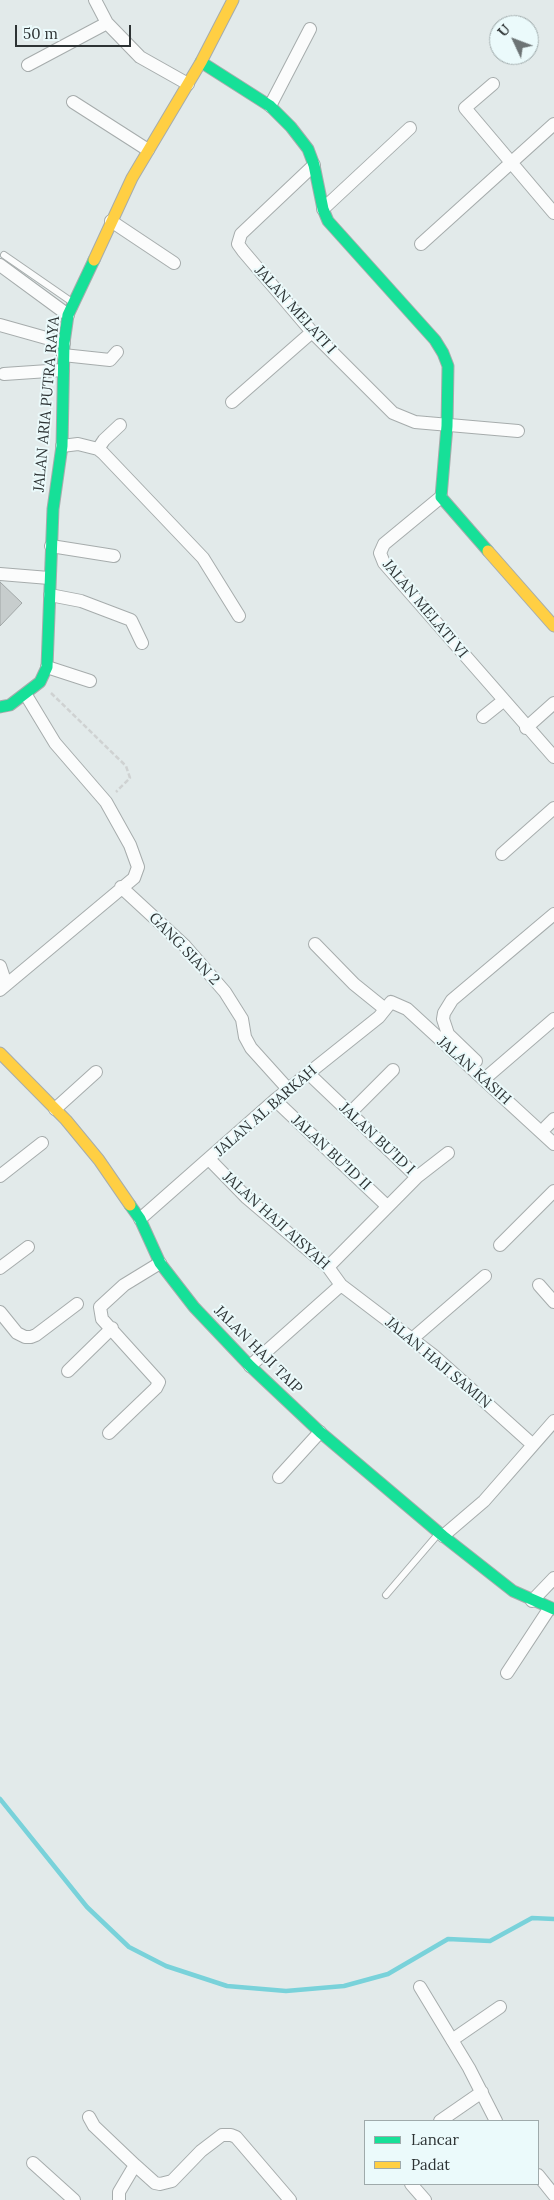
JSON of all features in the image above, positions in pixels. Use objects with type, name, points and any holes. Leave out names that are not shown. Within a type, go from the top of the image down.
[{"type":"street","points":[[95,0],[106,23],[140,57],[188,84]]},
{"type":"street","name":"JALAN ARIA PUTRA RAYA","points":[[0,707],[10,705],[26,695],[40,682],[47,667],[53,509],[62,446],[63,370],[68,315],[111,221],[148,150],[201,62],[233,0]]},
{"type":"street","points":[[28,65],[106,23]]},
{"type":"street","points":[[270,106],[310,29]]},
{"type":"street","points":[[201,62],[270,106],[291,127],[302,142],[314,165],[323,209],[336,232],[435,340],[448,366],[447,426],[441,497],[554,626]]},
{"type":"street","points":[[493,84],[465,108],[554,213]]},
{"type":"street","points":[[73,102],[148,150]]},
{"type":"street","points":[[421,244],[554,124]]},
{"type":"street","points":[[323,209],[410,128]]},
{"type":"street","name":"JALAN MELATI I","points":[[314,165],[241,234],[238,244],[312,332],[392,413],[415,422],[518,431]]},
{"type":"street","points":[[111,221],[174,263]]},
{"type":"street","points":[[2,260],[68,315]]},
{"type":"street","points":[[0,325],[64,349],[110,360],[117,352]]},
{"type":"street","points":[[232,402],[312,332]]},
{"type":"street","points":[[4,374],[63,370]]},
{"type":"street","points":[[98,449],[104,440],[120,425]]},
{"type":"street","points":[[62,446],[78,444],[98,449],[203,558],[238,616]]},
{"type":"street","name":"JALAN MELATI VI","points":[[441,497],[384,544],[380,553],[384,563],[554,758]]},
{"type":"street","points":[[51,546],[114,556]]},
{"type":"street","points":[[0,574],[49,578]]},
{"type":"street","points":[[50,595],[81,601],[131,620],[142,643]]},
{"type":"street","points":[[47,667],[90,682]]},
{"type":"street","points":[[3,987],[134,878],[138,866],[130,845],[106,802],[55,743],[26,695]]},
{"type":"street","points":[[483,717],[503,701]]},
{"type":"street","points":[[526,728],[554,703]]},
{"type":"street","points":[[502,854],[554,808]]},
{"type":"street","name":"GANG SIAN 2","points":[[121,887],[186,946],[225,992],[242,1019],[245,1037],[251,1048],[288,1089]]},
{"type":"street","points":[[551,1126],[489,1074],[448,1034],[443,1019],[444,1013],[452,1000],[554,914]]},
{"type":"street","name":"JALAN KASIH","points":[[315,944],[354,984],[388,1005],[407,1010],[554,1144]]},
{"type":"street","points":[[0,966],[3,987]]},
{"type":"street","name":"JALAN AL BARKAH","points":[[140,1220],[274,1100],[379,1017],[388,1005]]},
{"type":"street","points":[[489,1074],[554,1019]]},
{"type":"street","name":"JALAN HAJI TAIP","points":[[0,1054],[55,1109],[99,1160],[140,1220],[160,1263],[194,1307],[250,1366],[320,1432],[441,1534],[514,1591],[552,1609]]},
{"type":"street","points":[[350,1113],[393,1070]]},
{"type":"street","points":[[55,1109],[96,1072]]},
{"type":"street","name":"JALAN BU’ID I","points":[[308,1073],[417,1178],[448,1153]]},
{"type":"street","name":"JALAN BU’ID II","points":[[274,1100],[387,1206]]},
{"type":"street","points":[[0,1176],[42,1143]]},
{"type":"street","name":"JALAN HAJI AISYAH","points":[[209,1159],[246,1198],[328,1267],[341,1285]]},
{"type":"street","points":[[328,1267],[417,1178]]},
{"type":"street","points":[[500,1245],[554,1191]]},
{"type":"street","points":[[0,1268],[28,1247]]},
{"type":"street","points":[[109,1433],[156,1388],[159,1382],[100,1315],[101,1305],[124,1285],[160,1263]]},
{"type":"street","points":[[412,1339],[485,1276]]},
{"type":"street","points":[[250,1366],[341,1285]]},
{"type":"street","name":"JALAN HAJI SAMIN","points":[[341,1285],[412,1339],[533,1445]]},
{"type":"street","points":[[540,1285],[554,1302]]},
{"type":"street","points":[[0,1312],[17,1333],[25,1337],[36,1336],[77,1304]]},
{"type":"street","points":[[68,1371],[112,1328]]},
{"type":"street","points":[[441,1534],[484,1501],[554,1421]]},
{"type":"street","points":[[279,1477],[320,1432]]},
{"type":"street","points":[[532,1601],[554,1578]]},
{"type":"street","points":[[507,1673],[552,1609]]},
{"type":"street","points":[[420,1987],[482,2092],[496,2120]]},
{"type":"street","points":[[452,2040],[500,2007]]},
{"type":"street","points":[[441,2120],[482,2092]]},
{"type":"street","points":[[89,2117],[94,2126],[155,2183],[166,2184],[172,2181],[201,2151],[222,2135],[227,2134],[236,2137],[290,2200]]},
{"type":"street","points":[[33,2163],[74,2200]]},
{"type":"street","points":[[118,2200],[119,2192],[135,2165]]},
{"type":"street","points":[[539,2176],[554,2196]]},
{"type":"street","points":[[412,2185],[425,2200]]},
{"type":"lane","points":[[2,260],[74,302]]},
{"type":"lane","points":[[386,1595],[441,1534]]},
{"type":"path","points":[[40,682],[126,766],[130,778],[106,802]]},
{"type":"building","points":[[0,582],[22,603],[0,626]]},
{"type":"waterway","points":[[0,1799],[87,1907],[129,1947],[166,1966],[227,1986],[286,1991],[344,1986],[388,1974],[448,1939],[490,1941],[532,1918],[554,1919]]},
{"type":"traffic: fast","points":[[201,62],[270,106],[291,127],[308,149],[314,165],[323,209],[328,221],[435,340],[443,353],[448,366],[447,426],[441,497],[488,551]]},
{"type":"traffic: fast","points":[[0,707],[10,705],[40,682],[47,667],[53,509],[62,446],[64,343],[68,315],[94,260]]},
{"type":"traffic: fast","points":[[130,1205],[140,1219],[160,1263],[194,1307],[250,1366],[320,1432],[443,1536],[513,1591],[554,1609]]},
{"type":"traffic: slow","points":[[94,260],[132,178],[201,62],[233,0]]},
{"type":"traffic: slow","points":[[488,551],[554,626]]},
{"type":"traffic: slow","points":[[0,1053],[66,1120],[99,1160],[130,1205]]}]
